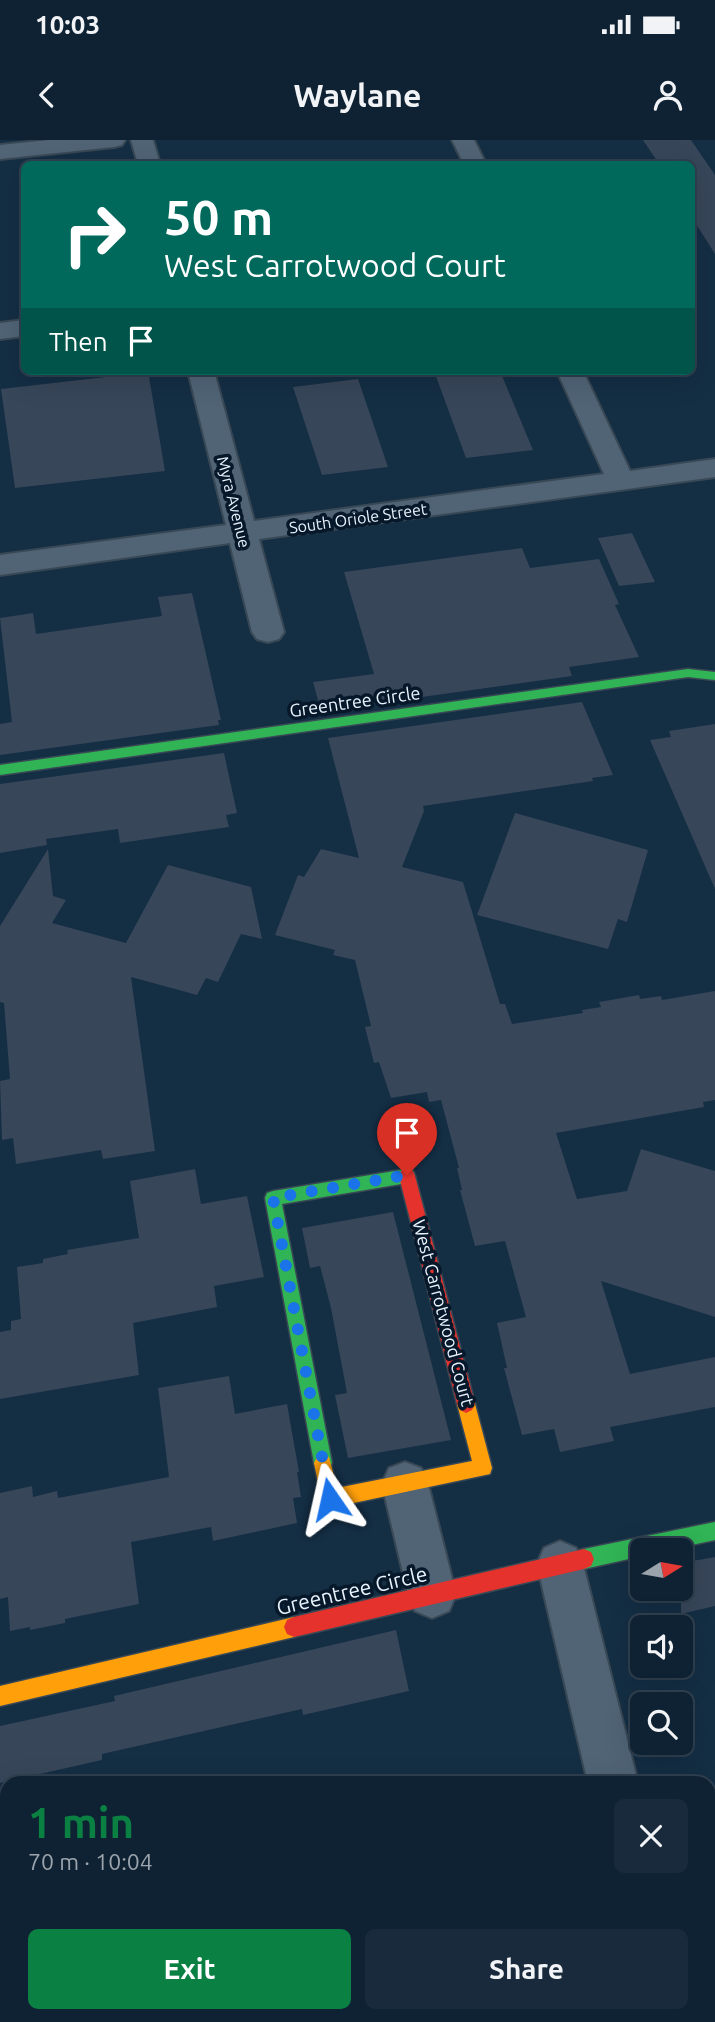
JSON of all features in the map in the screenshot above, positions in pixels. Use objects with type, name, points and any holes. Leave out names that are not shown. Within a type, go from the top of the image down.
[{"type":"street","points":[[0,152],[114,140]]},
{"type":"street","points":[[142,140],[148,161]]},
{"type":"street","points":[[463,140],[474,161]]},
{"type":"street","points":[[0,331],[21,328]]},
{"type":"street","name":"Myra Avenue","points":[[202,375],[268,632]]},
{"type":"street","points":[[572,375],[621,481]]},
{"type":"street","name":"South Oriole Street","points":[[0,565],[715,468]]},
{"type":"street","name":"Greentree Circle","points":[[0,770],[688,673],[715,676]]},
{"type":"street","name":"West Carrotwood Court","points":[[407,1175],[483,1468],[405,1485],[330,1499],[273,1198],[407,1175]]},
{"type":"street","points":[[405,1485],[432,1594]]},
{"type":"street","name":"Greentree Circle","points":[[0,1696],[559,1564],[715,1531]]},
{"type":"street","points":[[559,1564],[611,1776]]},
{"type":"building","points":[[643,140],[691,140],[715,175],[715,254],[695,222],[695,161],[657,161]]},
{"type":"building","points":[[149,375],[165,471],[15,488],[1,389],[115,376]]},
{"type":"building","points":[[435,375],[502,375],[533,450],[466,458]]},
{"type":"building","points":[[358,379],[388,467],[322,475],[293,387]]},
{"type":"building","points":[[632,533],[655,582],[619,586],[598,538]]},
{"type":"building","points":[[522,548],[530,568],[599,559],[619,604],[615,605],[639,657],[569,667],[572,676],[321,711],[313,682],[374,674],[344,572]]},
{"type":"building","points":[[192,593],[221,720],[218,720],[219,725],[0,755],[0,724],[12,722],[0,618],[33,613],[36,634],[162,616],[158,597]]},
{"type":"building","points":[[582,702],[613,775],[592,778],[593,781],[423,806],[424,811],[402,867],[463,882],[500,1004],[505,1004],[512,1024],[583,1013],[582,1010],[601,1007],[599,1002],[639,995],[640,999],[661,996],[662,1000],[715,991],[715,1100],[703,1102],[704,1107],[556,1133],[577,1199],[627,1191],[641,1149],[715,1171],[715,1317],[601,1281],[630,1374],[715,1357],[715,1407],[610,1427],[614,1441],[560,1452],[554,1429],[522,1435],[504,1368],[507,1368],[497,1323],[526,1317],[505,1241],[475,1246],[460,1190],[459,1168],[441,1100],[429,1102],[427,1092],[391,1098],[379,1062],[374,1063],[365,1027],[371,1026],[355,960],[333,955],[335,950],[275,935],[298,875],[304,877],[321,849],[359,858],[328,738]]},
{"type":"building","points":[[715,724],[715,889],[650,740],[671,737],[669,731]]},
{"type":"building","points":[[224,753],[237,813],[226,815],[229,827],[120,843],[118,829],[46,839],[47,845],[0,853],[0,784]]},
{"type":"building","points":[[515,813],[648,850],[627,922],[618,919],[608,949],[477,915]]},
{"type":"building","points":[[48,849],[53,896],[66,900],[52,923],[126,943],[168,865],[251,887],[262,939],[241,934],[218,982],[206,978],[197,995],[131,977],[155,1151],[103,1159],[101,1150],[16,1164],[13,1138],[2,1140],[0,1081],[10,1079],[4,1003],[0,1002],[0,926]]},
{"type":"building","points":[[195,1169],[201,1204],[247,1196],[264,1277],[214,1286],[217,1307],[133,1323],[139,1375],[0,1399],[0,1332],[11,1330],[11,1321],[21,1319],[17,1267],[43,1263],[43,1259],[68,1254],[67,1250],[139,1238],[130,1181]]},
{"type":"building","points":[[393,1212],[451,1440],[348,1458],[335,1395],[347,1393],[331,1308],[320,1266],[310,1268],[302,1228]]},
{"type":"building","points":[[229,1376],[235,1414],[287,1404],[299,1472],[301,1497],[293,1498],[297,1523],[213,1541],[211,1527],[131,1542],[139,1604],[65,1619],[65,1623],[10,1631],[8,1597],[0,1599],[0,1493],[32,1486],[33,1497],[57,1491],[58,1498],[169,1477],[158,1388]]},
{"type":"building","points":[[715,1557],[715,1606],[681,1614],[681,1601],[693,1601],[693,1561]]},
{"type":"building","points":[[396,1630],[409,1691],[303,1715],[302,1709],[102,1754],[102,1760],[31,1776],[0,1776],[0,1726],[115,1701],[114,1696]]},
{"type":"traffic: fast","points":[[0,770],[688,673],[715,676]]},
{"type":"traffic: fast","points":[[323,1463],[273,1198],[407,1176]]},
{"type":"traffic: fast","points":[[584,1559],[715,1531]]},
{"type":"traffic: slow","points":[[323,1463],[330,1499],[483,1468],[466,1404]]},
{"type":"traffic: slow","points":[[0,1696],[294,1627]]},
{"type":"traffic: jam","points":[[407,1176],[466,1404]]},
{"type":"traffic: jam","points":[[294,1627],[584,1559]]},
{"type":"route","points":[[330,1499],[273,1198],[407,1175]]}]
